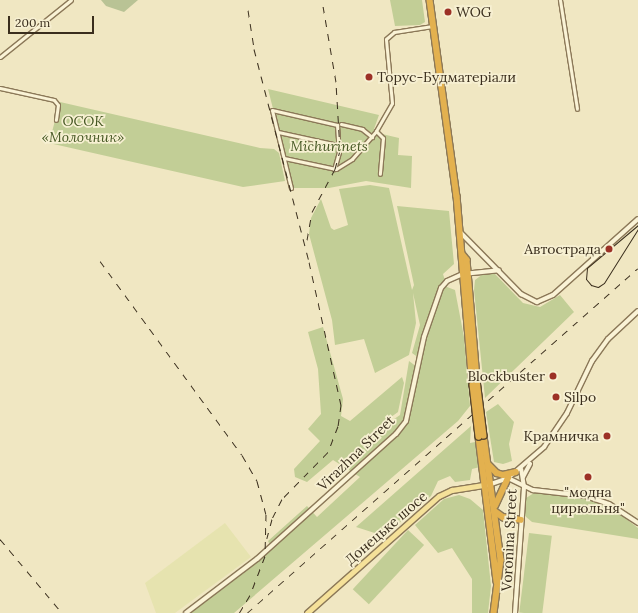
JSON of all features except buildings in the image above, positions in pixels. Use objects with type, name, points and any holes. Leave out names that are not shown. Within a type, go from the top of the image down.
[{"type":"highway","points":[[430,0],[464,255],[475,382],[489,484],[499,535],[501,572],[497,583]]},
{"type":"highway","points":[[482,436],[488,464],[497,583],[494,613]]},
{"type":"highway","points":[[488,464],[497,474],[503,475],[519,471]]},
{"type":"highway","points":[[495,509],[508,478]]},
{"type":"highway","points":[[495,509],[500,516],[521,520]]},
{"type":"highway","points":[[499,535],[502,523],[510,518]]},
{"type":"main road","points":[[461,233],[526,298],[537,302],[544,300],[638,218]]},
{"type":"main road","name":"Virazhna Street","points":[[186,613],[257,559],[396,434],[406,421],[434,300],[443,284],[465,274],[499,270]]},
{"type":"main road","points":[[523,478],[534,458],[564,418],[592,361],[608,339],[638,311]]},
{"type":"main road","points":[[489,484],[508,478],[534,458]]},
{"type":"main road","name":"Voronina Street","points":[[515,613],[524,487],[523,478],[519,471]]},
{"type":"main road","points":[[508,478],[524,487],[592,498],[610,504],[638,523]]},
{"type":"main road","name":"Донецьке шосе","points":[[307,613],[439,496],[452,490],[489,484]]},
{"type":"street","points":[[0,57],[71,0]]},
{"type":"street","points":[[560,0],[577,109]]},
{"type":"street","points":[[284,158],[334,169],[342,168],[352,160],[376,132],[393,98],[386,39],[394,32],[434,26]]},
{"type":"street","points":[[0,88],[54,100],[58,105],[56,120]]},
{"type":"street","points":[[291,188],[272,110],[337,125],[339,152],[334,169]]},
{"type":"street","points":[[341,124],[362,129],[372,137]]},
{"type":"street","points":[[278,132],[338,145]]},
{"type":"street","points":[[376,132],[383,138],[380,174]]},
{"type":"shaded area","points":[[225,523],[251,557],[175,613],[156,613],[145,583]]},
{"type":"green space","points":[[101,0],[138,0],[124,12],[106,6]]},
{"type":"green space","points":[[390,0],[422,0],[425,22],[420,25],[395,26]]},
{"type":"green space","name":"Michurinets","points":[[268,89],[379,115],[374,129],[382,134],[399,138],[398,155],[412,156],[411,188],[366,181],[329,188],[293,188]]},
{"type":"green space","name":"ОСОК «Молочник»","points":[[60,102],[260,148],[274,149],[279,153],[285,181],[243,187],[49,143]]},
{"type":"green space","points":[[370,185],[389,188],[412,290],[414,285],[397,206],[449,211],[454,264],[443,274],[447,287],[455,290],[464,337],[470,406],[458,421],[234,613],[186,613],[271,547],[268,541],[307,506],[317,517],[360,477],[333,460],[307,482],[295,477],[294,469],[320,441],[308,429],[321,414],[318,369],[308,332],[323,327],[343,399],[341,416],[350,421],[402,377],[404,383],[398,412],[373,430],[375,432],[400,415],[409,361],[417,367],[419,358],[412,353],[420,325],[413,293],[416,323],[409,355],[375,373],[364,339],[335,345],[332,320],[309,234],[311,218],[321,199],[331,228],[334,230],[348,225],[339,189]]},
{"type":"green space","points":[[483,274],[495,274],[523,303],[540,307],[560,295],[574,312],[485,398],[474,290],[475,280]]},
{"type":"green space","points":[[498,404],[514,422],[509,444],[512,461],[503,464],[494,462],[486,412]]},
{"type":"green space","points":[[471,426],[470,443],[475,442],[480,467],[472,469],[470,480],[455,482],[450,476],[438,481],[431,496],[384,536],[356,527]]},
{"type":"green space","points":[[534,493],[587,498],[612,508],[638,528],[638,539],[532,522],[525,516],[526,498]]},
{"type":"green space","points":[[459,495],[470,499],[483,510],[491,586],[488,613],[472,613],[472,579],[452,548],[438,553],[415,525],[444,499]]},
{"type":"green space","points":[[408,530],[424,545],[369,604],[353,589]]},
{"type":"green space","points":[[529,533],[552,536],[542,613],[519,612]]},
{"type":"tram line","points":[[638,225],[587,268],[586,279],[591,285],[598,287],[604,283],[638,229]]},
{"type":"railway","points":[[307,240],[312,212],[335,169],[340,150],[336,82],[322,0]]},
{"type":"railway","points":[[248,10],[254,49],[309,262],[341,405],[338,426],[328,452],[282,499],[272,519],[267,538]]},
{"type":"railway","points":[[100,261],[242,455],[257,481],[266,514],[265,556],[250,595],[239,613]]},
{"type":"railway","points":[[247,613],[638,268]]},
{"type":"railway","points":[[0,539],[62,613]]},
{"type":"place","name":"WOG","points":[[448,12]]},
{"type":"place","name":"Торус-Будматеріали","points":[[369,77]]},
{"type":"place","name":"Автострада","points":[[609,249]]},
{"type":"place","name":"Blockbuster","points":[[553,376]]},
{"type":"place","name":"Silpo","points":[[556,397]]},
{"type":"place","name":"Крамничка","points":[[607,436]]},
{"type":"place","name":"\"модна цирюльня\"","points":[[588,477]]}]
